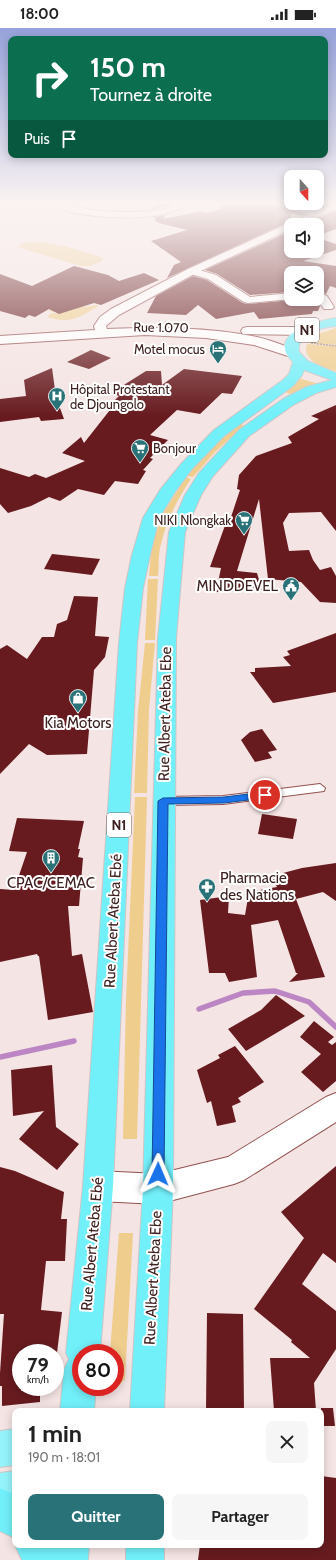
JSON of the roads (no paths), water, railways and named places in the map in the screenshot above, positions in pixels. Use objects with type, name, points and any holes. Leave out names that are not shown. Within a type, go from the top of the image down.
[{"type":"highway","name":"N1","points":[[336,322],[321,324],[300,347],[320,373],[336,377]]},
{"type":"highway","name":"Rue Albert Ateba Ebé","points":[[83,1344],[98,1186],[128,643],[134,588],[141,555],[151,518],[168,490],[187,466],[219,433],[288,383],[295,376],[300,347]]},
{"type":"highway","name":"Rue Albert Ateba Ebe","points":[[147,1408],[158,1189],[163,801],[167,638],[177,532],[193,495],[207,473],[244,433],[288,402],[311,390],[336,383]]},
{"type":"highway","points":[[77,1408],[78,1396]]},
{"type":"highway","points":[[0,1506],[12,1517]]},
{"type":"highway","points":[[36,1548],[44,1560]]},
{"type":"highway","points":[[69,1560],[70,1548]]},
{"type":"highway","points":[[145,1548],[145,1560]]},
{"type":"main road","points":[[101,330],[104,319],[113,313],[189,272]]},
{"type":"main road","points":[[113,313],[127,322],[138,326]]},
{"type":"main road","name":"Rue 1.070","points":[[0,340],[138,326],[210,328],[262,332],[300,347]]},
{"type":"main road","name":"Rue 1.070","points":[[101,330],[206,334],[300,347]]},
{"type":"main road","points":[[98,1186],[158,1189],[234,1170],[336,1106]]},
{"type":"main road","points":[[0,1449],[12,1447]]},
{"type":"main road","points":[[0,1491],[12,1489]]},
{"type":"street","points":[[196,272],[220,281],[248,300],[284,297]]},
{"type":"street","points":[[324,300],[328,307]]},
{"type":"lane","points":[[163,801],[224,800],[320,788]]},
{"type":"waterway","points":[[199,1009],[243,993],[275,991],[309,1002],[336,1027]]},
{"type":"waterway","points":[[0,1057],[74,1041]]},
{"type":"place","name":"Motel mocus","points":[[218,364]]},
{"type":"place","name":"Hôpital Protestant de Djoungolo","points":[[57,411]]},
{"type":"place","name":"Bonjour","points":[[140,463]]},
{"type":"place","name":"NIKI Nlongkak","points":[[244,535]]},
{"type":"place","name":"MINDDEVEL","points":[[291,601]]},
{"type":"place","name":"Kia Motors","points":[[78,713]]},
{"type":"place","name":"CPAC/CEMAC","points":[[51,873]]},
{"type":"place","name":"Pharmacie des Nations","points":[[207,902]]}]
